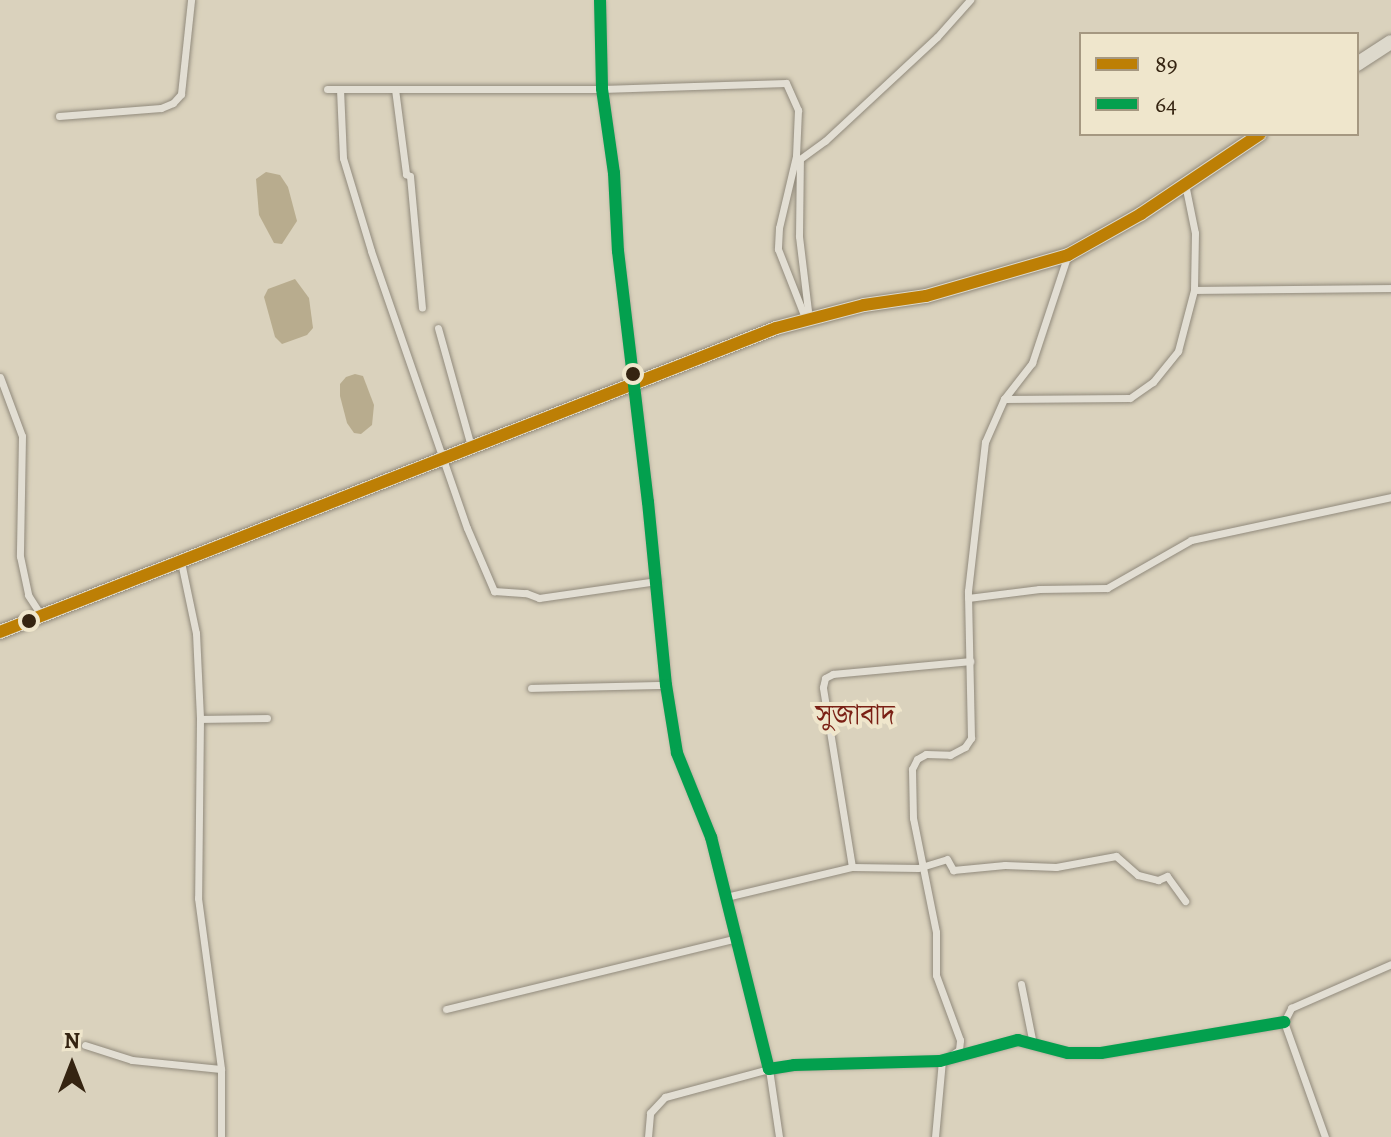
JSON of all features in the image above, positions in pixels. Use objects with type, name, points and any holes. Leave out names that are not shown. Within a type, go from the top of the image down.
[{"type":"highway","points":[[1359,63],[1391,42]]},
{"type":"highway","points":[[0,632],[776,328],[864,305],[926,296],[1068,255],[1141,214],[1257,136]]},
{"type":"street","points":[[59,116],[161,108],[173,103],[181,94],[191,0]]},
{"type":"street","points":[[600,0],[602,89],[614,173],[632,383],[657,581],[666,685],[677,753],[711,837],[737,938],[769,1069],[779,1137]]},
{"type":"street","points":[[808,320],[799,236],[800,159],[825,141],[937,37],[970,0]]},
{"type":"street","points":[[327,89],[602,89],[786,83],[798,110],[796,156],[779,228],[778,249],[808,320]]},
{"type":"street","points":[[340,89],[343,158],[390,311],[467,528],[494,591],[539,598],[657,581]]},
{"type":"street","points":[[395,89],[406,174],[410,176],[422,307]]},
{"type":"street","points":[[1004,399],[1130,398],[1153,382],[1178,351],[1194,290],[1195,233],[1185,184]]},
{"type":"street","points":[[940,1061],[959,1050],[960,1040],[936,975],[936,932],[913,818],[912,769],[917,759],[926,754],[950,755],[965,747],[971,738],[968,598],[985,442],[1004,399],[1032,363],[1068,255]]},
{"type":"street","points":[[1194,290],[1391,288]]},
{"type":"street","points":[[438,328],[471,446]]},
{"type":"street","points":[[0,377],[22,436],[20,556],[28,595],[41,615]]},
{"type":"street","points":[[968,598],[1039,589],[1107,588],[1191,540],[1391,497]]},
{"type":"street","points":[[181,562],[196,633],[200,719],[198,898],[221,1069],[221,1137]]},
{"type":"street","points":[[852,867],[823,681],[833,674],[970,661]]},
{"type":"street","points":[[531,688],[666,685]]},
{"type":"street","points":[[200,719],[267,718]]},
{"type":"street","points":[[726,897],[852,867],[909,869],[947,859],[953,870],[1005,865],[1056,867],[1116,856],[1138,875],[1158,880],[1167,876],[1185,901]]},
{"type":"street","points":[[446,1009],[737,938]]},
{"type":"street","points":[[1325,1137],[1284,1022],[1291,1008],[1332,987],[1391,964]]},
{"type":"street","points":[[1021,984],[1033,1044]]},
{"type":"street","points":[[648,1137],[650,1113],[665,1097],[769,1069],[794,1065],[940,1061],[1018,1040],[1068,1053],[1101,1053],[1284,1022]]},
{"type":"street","points":[[85,1045],[132,1060],[221,1069]]},
{"type":"street","points":[[935,1137],[940,1061]]},
{"type":"shaded area","points":[[266,172],[280,175],[288,187],[297,221],[282,244],[274,243],[259,215],[256,179]]},
{"type":"shaded area","points":[[295,279],[309,298],[313,328],[307,335],[282,344],[275,337],[264,297],[268,289]]},
{"type":"shaded area","points":[[355,374],[363,376],[374,405],[372,425],[361,434],[354,433],[347,423],[340,396],[340,384],[346,377]]},
{"type":"transit line","name":"64","points":[[600,0],[602,89],[614,173],[618,251],[666,685],[677,753],[711,837],[769,1069],[794,1065],[940,1061],[1018,1040],[1068,1053],[1101,1053],[1284,1022]]},
{"type":"transit line","name":"89","points":[[0,632],[776,328],[864,305],[926,296],[1068,255],[1141,214],[1257,136]]},
{"type":"district","name":"সুজাবাদ","points":[[855,715]]}]
